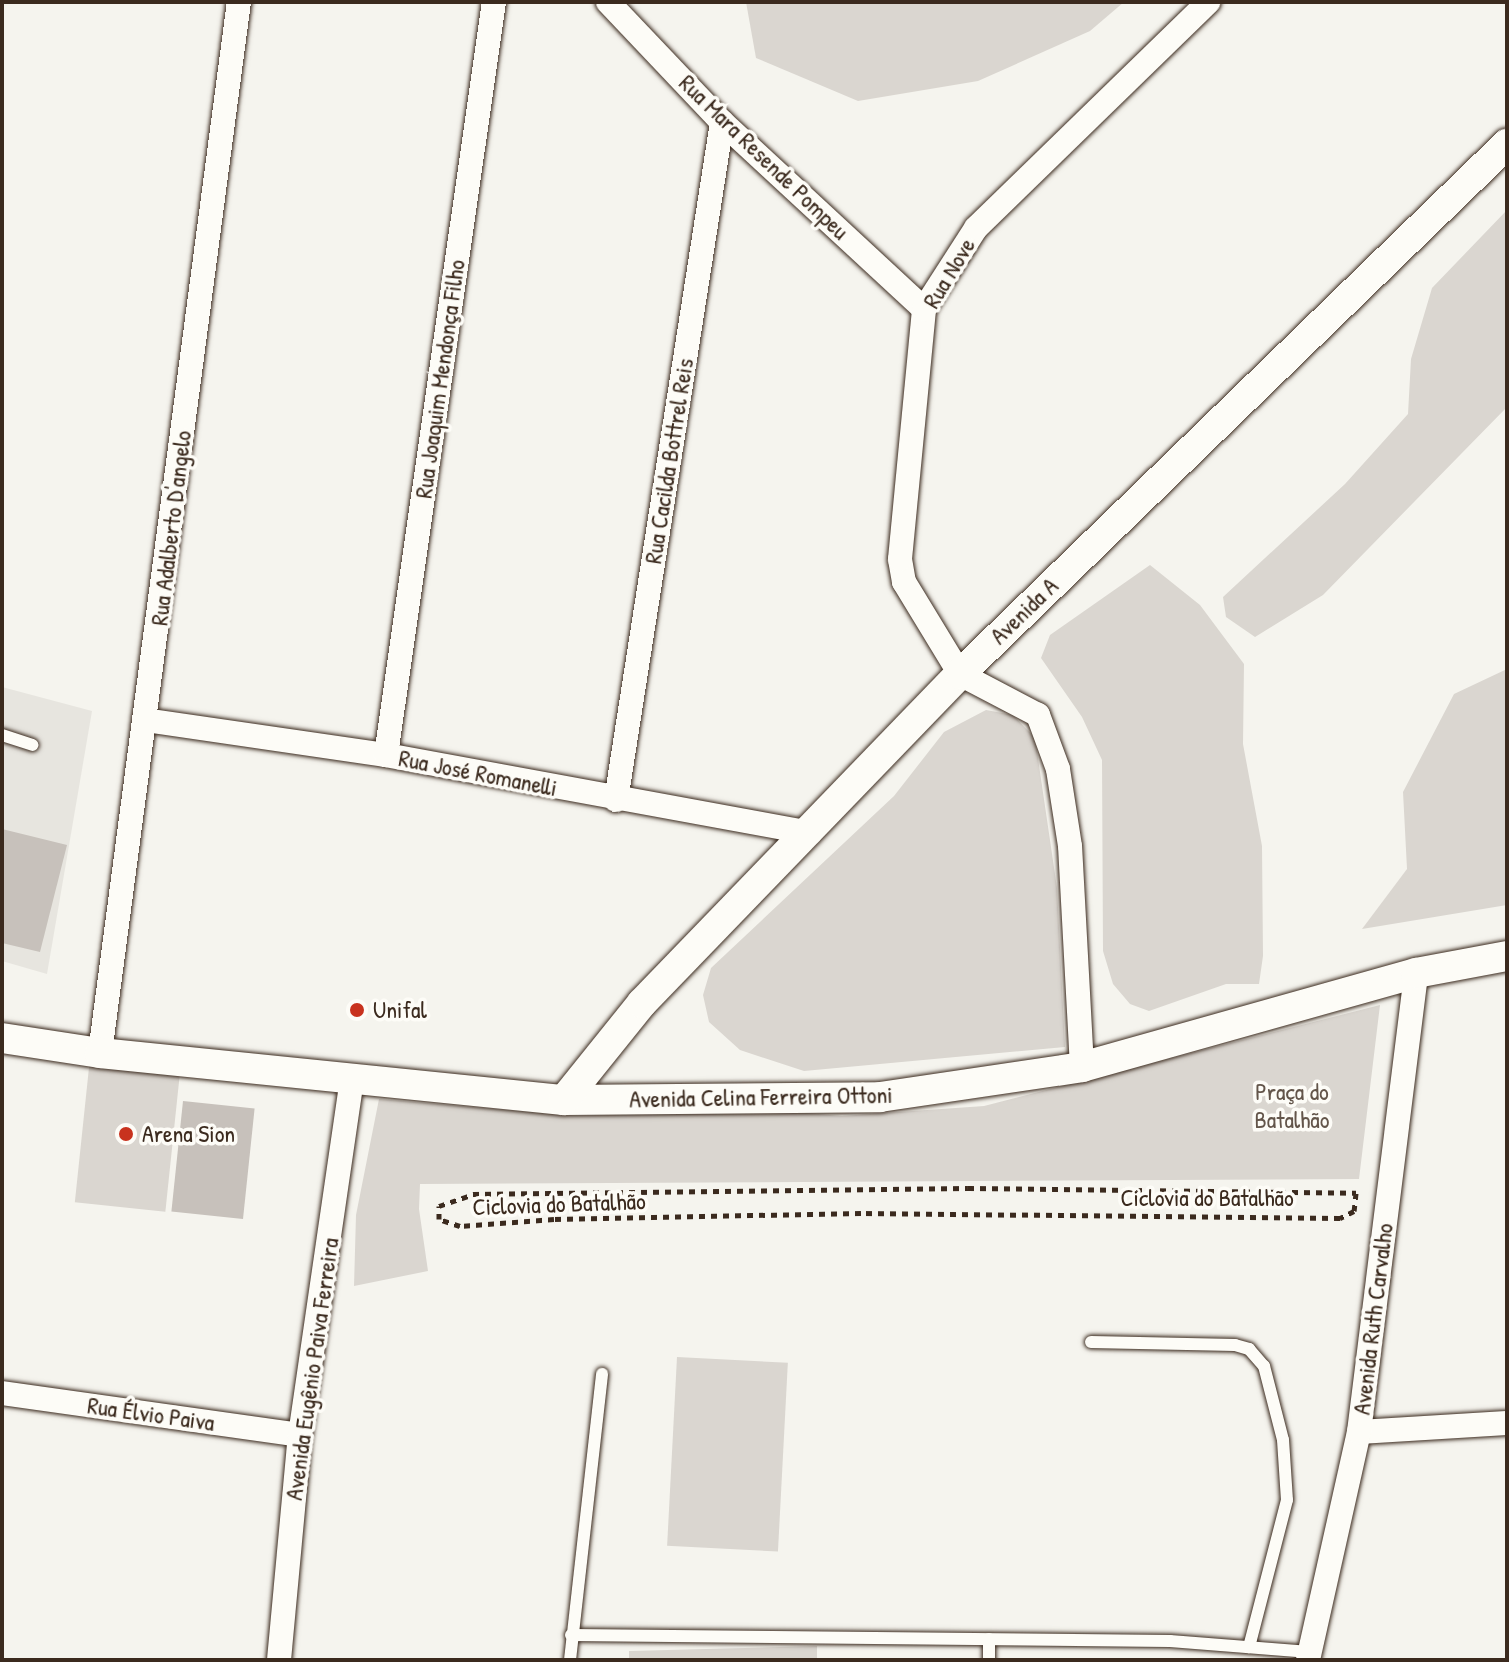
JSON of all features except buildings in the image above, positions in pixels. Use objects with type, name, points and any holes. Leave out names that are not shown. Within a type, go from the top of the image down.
[{"type":"street","name":"Rua Adalberto D'angelo","points":[[100,1053],[239,2]]},
{"type":"street","name":"Rua Joaquim Mendonça Filho","points":[[386,755],[494,2]]},
{"type":"street","name":"Rua Mara Resende Pompeu","points":[[608,2],[722,122],[924,309]]},
{"type":"street","name":"Rua Nove","points":[[960,674],[913,603],[900,559],[924,309],[976,228],[1208,2]]},
{"type":"street","name":"Rua Cacilda Bottrel Reis","points":[[616,800],[722,122]]},
{"type":"street","name":"Avenida A","points":[[564,1100],[642,1003],[810,833],[960,674],[1507,144]]},
{"type":"street","points":[[960,674],[1038,715],[1058,769],[1070,846],[1082,1067]]},
{"type":"street","name":"Rua José Romanelli","points":[[145,720],[386,755],[616,800],[810,833]]},
{"type":"street","name":"Avenida Celina Ferreira Ottoni","points":[[8,1040],[100,1053],[564,1100],[880,1097],[1082,1067],[1416,973],[1507,956]]},
{"type":"street","name":"Avenida Ruth Carvalho","points":[[1309,1656],[1359,1432],[1416,973]]},
{"type":"street","name":"Avenida Eugênio Paiva Ferreira","points":[[279,1660],[300,1435],[352,1078]]},
{"type":"street","name":"Rua Élvio Paiva","points":[[2,1393],[300,1435]]},
{"type":"street","points":[[1359,1432],[1507,1423]]},
{"type":"lane","points":[[2,735],[32,745]]},
{"type":"lane","points":[[1091,1342],[1235,1345],[1249,1349],[1264,1366],[1283,1440],[1287,1500],[1249,1647]]},
{"type":"lane","points":[[570,1660],[602,1374]]},
{"type":"lane","points":[[571,1635],[989,1639],[1249,1647],[1309,1656]]},
{"type":"lane","points":[[989,1639],[989,1660]]},
{"type":"path","name":"Ciclovia do Batalhão","points":[[968,1188],[1356,1193],[1354,1211],[1340,1218],[861,1213],[554,1219],[460,1226],[439,1219],[439,1206],[473,1194],[968,1188]]},
{"type":"shaded area","points":[[2,687],[92,711],[47,974],[2,961]]},
{"type":"green space","points":[[746,2],[1124,2],[1090,31],[978,81],[858,101],[756,58]]},
{"type":"green space","points":[[1507,210],[1507,407],[1323,595],[1255,637],[1226,617],[1223,597],[1345,484],[1408,414],[1411,359],[1432,288]]},
{"type":"green space","points":[[1150,565],[1200,605],[1244,664],[1243,744],[1262,846],[1263,956],[1259,984],[1226,984],[1149,1011],[1130,1004],[1113,984],[1103,951],[1102,760],[1082,717],[1041,658],[1050,635]]},
{"type":"green space","points":[[1507,669],[1507,905],[1362,929],[1407,869],[1403,792],[1454,694]]},
{"type":"green space","points":[[986,710],[1013,715],[1035,738],[1057,888],[1065,1047],[804,1071],[740,1050],[709,1022],[703,995],[711,968],[894,796],[944,732]]},
{"type":"green space","name":"Praça do Batalhão","points":[[1380,1005],[1359,1179],[420,1184],[419,1209],[428,1271],[354,1286],[356,1215],[379,1099],[576,1116],[770,1110],[842,1116],[984,1106]]},
{"type":"green space","name":"Arena Sion","points":[[90,1058],[181,1068],[165,1212],[75,1202]]},
{"type":"green space","points":[[677,1357],[788,1363],[778,1552],[667,1546]]},
{"type":"green space","points":[[817,1646],[817,1660],[629,1660],[629,1651]]},
{"type":"place","name":"Unifal","points":[[357,1010]]},
{"type":"place","name":"Arena Sion","points":[[126,1134]]}]
